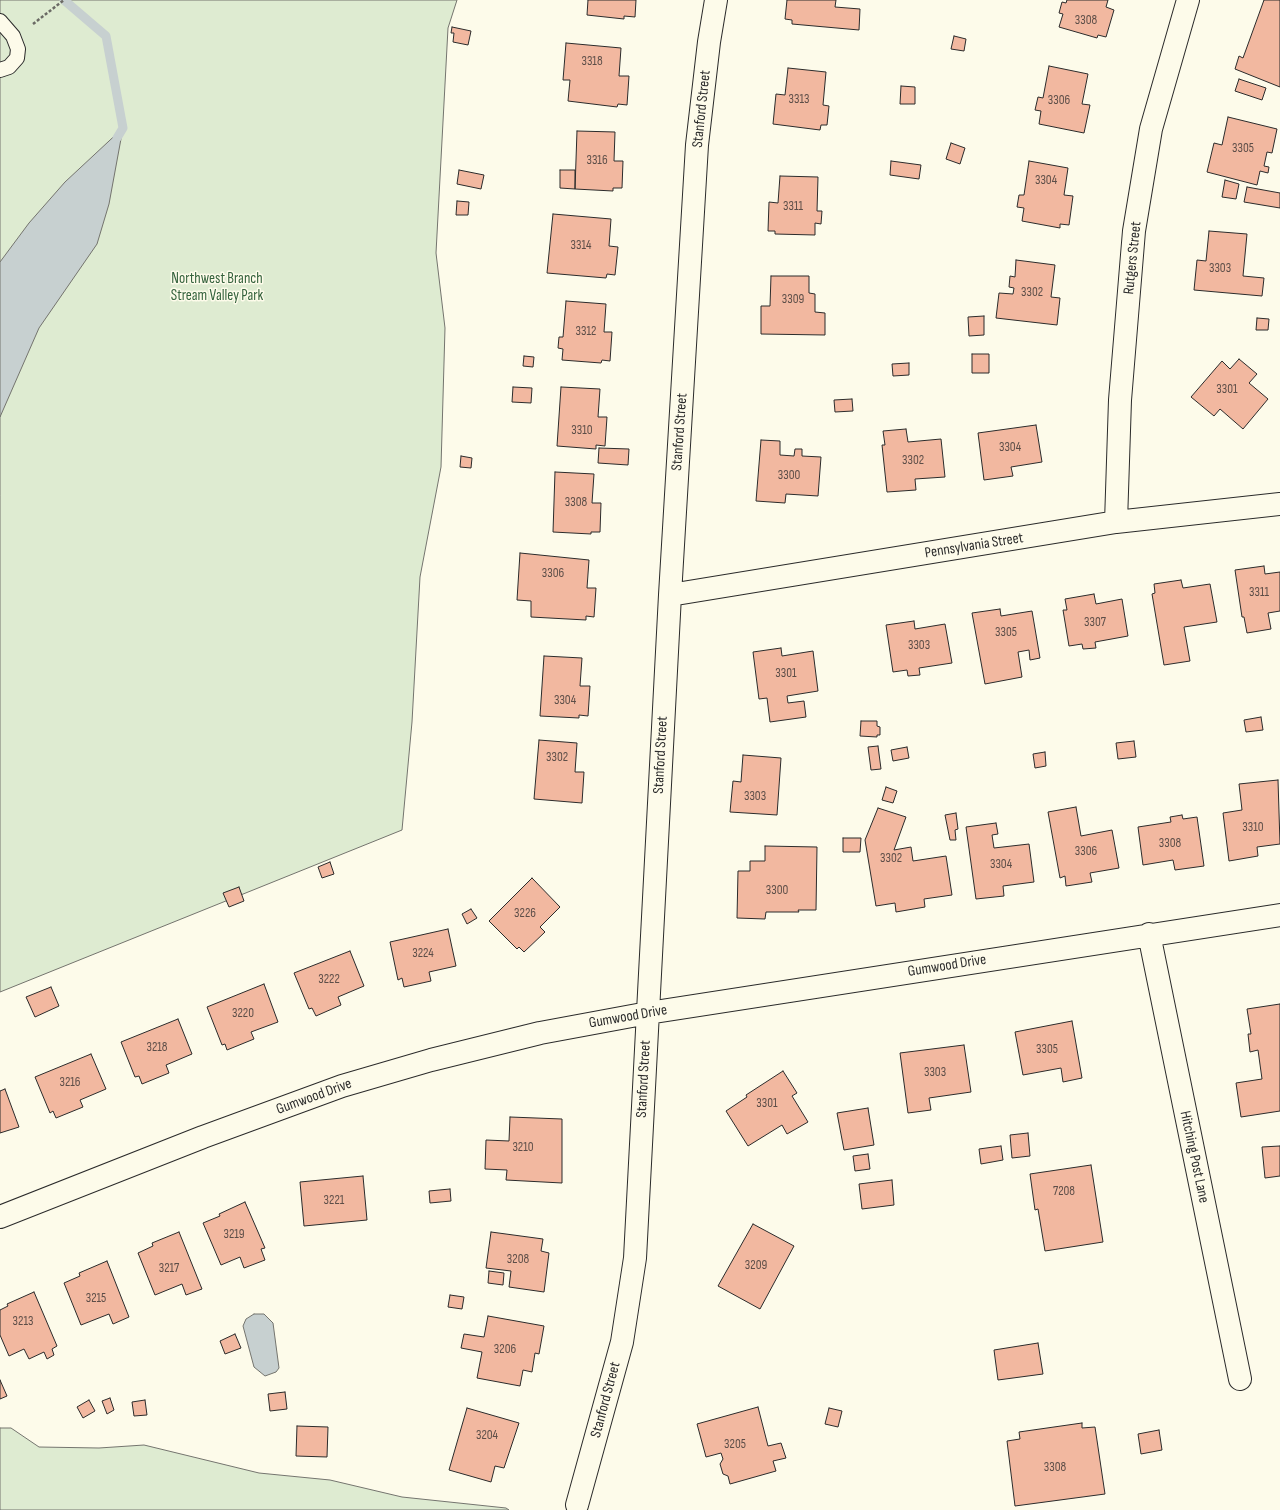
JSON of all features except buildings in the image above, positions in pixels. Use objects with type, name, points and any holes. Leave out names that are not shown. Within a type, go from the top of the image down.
[{"type":"street","name":"Stanford Street","points":[[577,1505],[622,1342],[635,1258],[670,595],[698,145],[709,42],[716,0]]},
{"type":"street","name":"Rutgers Street","points":[[1116,522],[1120,400],[1134,231],[1151,129],[1188,0]]},
{"type":"street","name":"Pennsylvania Street","points":[[670,595],[1116,522],[1280,504]]},
{"type":"street","name":"Gumwood Drive","points":[[0,1217],[203,1137],[342,1086],[431,1060],[540,1033],[648,1013],[1149,934],[1280,915]]},
{"type":"street","name":"Hitching Post Lane","points":[[1149,934],[1240,1379]]},
{"type":"lane","points":[[0,21],[13,36],[18,49],[17,58],[9,67],[0,70]]},
{"type":"path","points":[[39,21],[64,0]]},
{"type":"green space","name":"Northwest Branch Stream Valley Park","points":[[0,0],[457,0],[448,28],[436,253],[445,328],[441,467],[420,577],[412,722],[402,830],[0,992]]},
{"type":"green space","points":[[0,1428],[11,1428],[39,1447],[99,1448],[144,1445],[259,1473],[330,1480],[402,1497],[506,1508],[509,1510],[0,1510]]},
{"type":"shaded area","points":[[123,128],[109,204],[97,244],[39,328],[0,417],[0,262],[29,223],[65,182]]},
{"type":"shaded area","points":[[254,1314],[264,1314],[273,1323],[279,1368],[276,1372],[265,1376],[254,1367],[243,1326],[246,1319]]},
{"type":"waterway","points":[[64,0],[106,36],[123,128],[117,138]]}]
